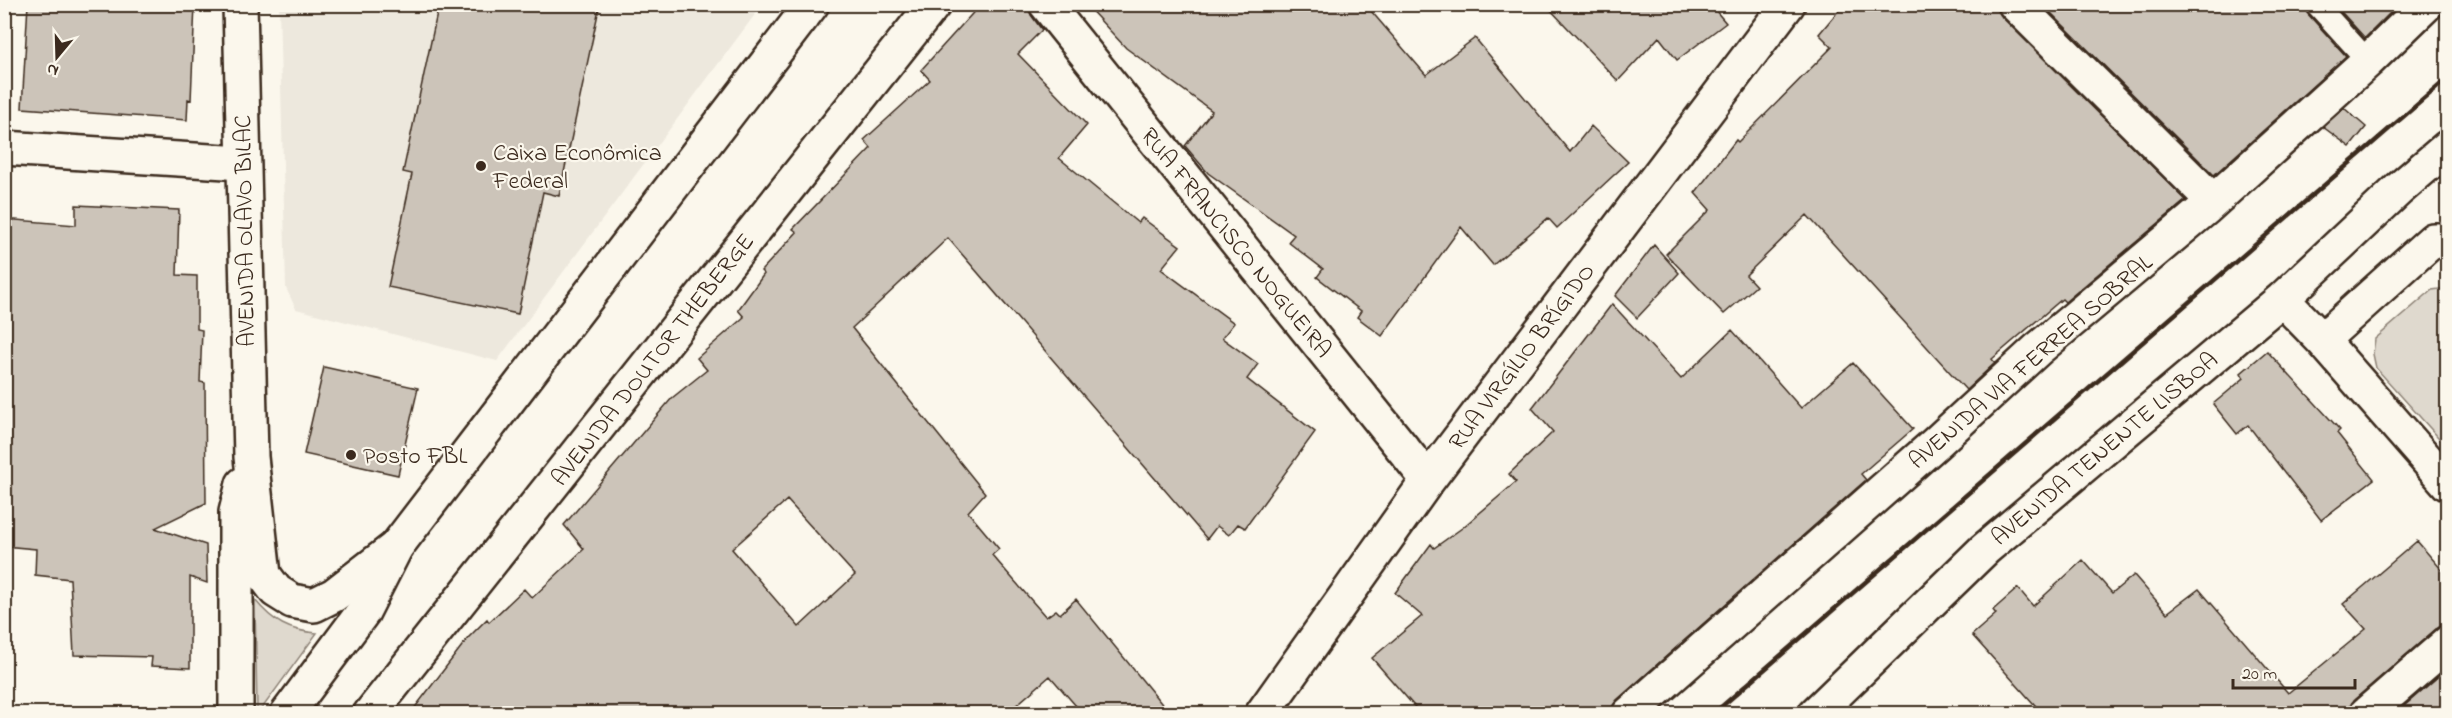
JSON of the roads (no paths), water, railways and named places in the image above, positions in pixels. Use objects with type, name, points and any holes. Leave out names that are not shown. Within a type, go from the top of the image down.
[{"type":"street","name":"AVENIDA OLAVO BILAC","points":[[240,4],[250,457],[264,574],[276,591],[292,601],[314,605],[334,595],[396,547]]},
{"type":"street","points":[[287,714],[363,612],[396,547],[812,4]]},
{"type":"street","name":"AVENIDA DOUTOR THEBERGE","points":[[370,714],[934,4]]},
{"type":"street","name":"RUA FRANCISCO NOGUEIRA","points":[[1046,4],[1428,480]]},
{"type":"street","name":"RUA VIRGÍLIO BRÍGIDO","points":[[1262,714],[1428,480],[1788,4]]},
{"type":"street","points":[[2015,4],[2213,201]]},
{"type":"street","name":"AVENIDA VIA FERREA SOBRAL","points":[[1629,714],[1936,443],[2038,349],[2213,201],[2368,62],[2427,4]]},
{"type":"street","name":"AVENIDA TENENTE LISBOA","points":[[1815,714],[1985,549],[2282,298],[2399,189],[2448,147]]},
{"type":"street","points":[[4,148],[242,163]]},
{"type":"street","points":[[2322,340],[2433,240],[2448,240]]},
{"type":"street","points":[[2282,298],[2322,340],[2448,484]]},
{"type":"street","name":"AVENIDA OLAVO BILAC","points":[[236,714],[236,512],[250,457]]},
{"type":"street","points":[[2366,714],[2448,643]]},
{"type":"lane","points":[[2316,4],[2368,62]]},
{"type":"railway","points":[[1713,714],[2448,78]]},
{"type":"place","name":"Caixa Econômica Federal","points":[[481,166]]},
{"type":"place","name":"Posto FBL","points":[[351,455]]}]
